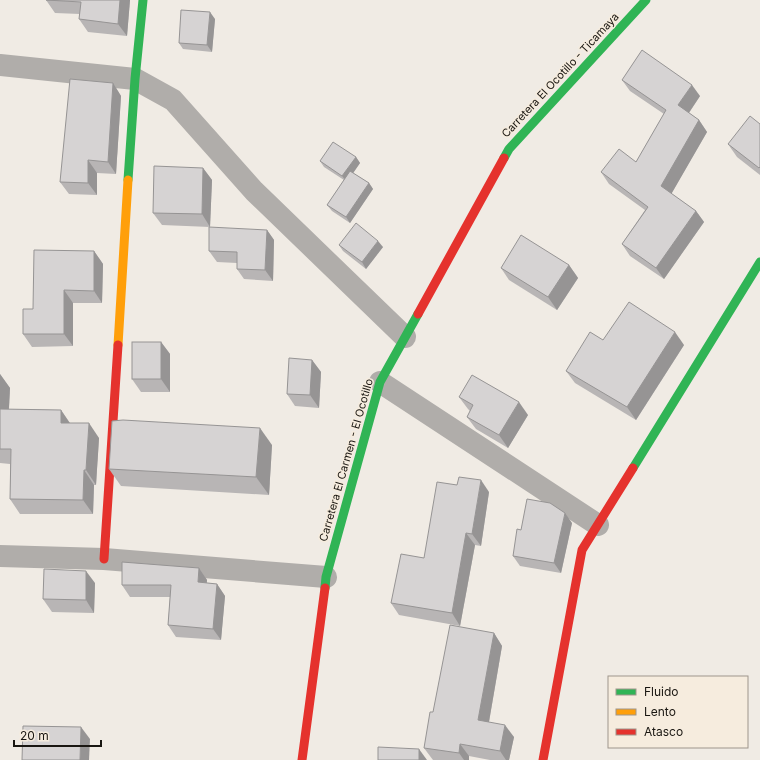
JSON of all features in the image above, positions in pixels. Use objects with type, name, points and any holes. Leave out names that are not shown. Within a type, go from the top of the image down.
[{"type":"street","points":[[104,559],[135,79],[143,0]]},
{"type":"street","name":"Carretera El Ocotillo - Ticamaya","points":[[509,149],[646,0]]},
{"type":"street","points":[[0,65],[135,79],[173,100],[254,191],[405,337]]},
{"type":"street","name":"Carretera El Carmen - El Ocotillo","points":[[302,760],[326,577],[380,382],[509,149]]},
{"type":"street","points":[[543,760],[582,550],[760,262]]},
{"type":"street","points":[[380,382],[598,525]]},
{"type":"street","points":[[0,556],[104,559],[326,577]]},
{"type":"building","points":[[46,0],[120,0],[118,24],[79,19],[81,2]]},
{"type":"building","points":[[181,10],[210,12],[207,45],[179,43]]},
{"type":"building","points":[[642,50],[692,85],[678,105],[699,120],[661,186],[696,211],[656,268],[622,244],[648,207],[601,172],[619,149],[636,162],[666,110],[622,80]]},
{"type":"building","points":[[70,79],[113,83],[108,162],[88,160],[88,183],[60,182]]},
{"type":"building","points":[[750,116],[760,124],[759,168],[728,144]]},
{"type":"building","points":[[333,142],[356,157],[342,176],[320,161]]},
{"type":"building","points":[[154,166],[203,168],[202,214],[153,213]]},
{"type":"building","points":[[350,171],[369,183],[346,217],[327,205]]},
{"type":"building","points":[[356,223],[378,241],[362,262],[339,245]]},
{"type":"building","points":[[209,227],[267,230],[265,270],[237,269],[237,252],[209,251]]},
{"type":"building","points":[[521,235],[569,265],[548,297],[501,268]]},
{"type":"building","points":[[34,250],[94,251],[94,291],[64,290],[64,334],[23,334],[23,309],[33,309]]},
{"type":"building","points":[[629,302],[675,332],[627,407],[566,371],[590,332],[603,340]]},
{"type":"building","points":[[132,342],[161,342],[161,379],[132,379]]},
{"type":"building","points":[[289,358],[312,360],[310,395],[287,394]]},
{"type":"building","points":[[472,375],[519,402],[499,435],[467,417],[473,405],[459,397]]},
{"type":"building","points":[[0,409],[61,410],[61,423],[89,423],[86,470],[84,470],[83,500],[10,499],[11,449],[0,449]]},
{"type":"building","points":[[123,420],[260,428],[256,477],[109,469],[112,421]]},
{"type":"building","points":[[459,477],[481,480],[472,534],[466,533],[452,613],[391,603],[401,554],[424,558],[437,482],[457,485]]},
{"type":"building","points":[[527,499],[550,503],[565,513],[554,563],[513,556],[517,529],[521,530]]},
{"type":"building","points":[[122,562],[199,568],[198,582],[217,584],[213,629],[168,625],[171,585],[122,585]]},
{"type":"building","points":[[44,569],[86,571],[86,600],[43,599]]},
{"type":"building","points":[[450,625],[494,633],[478,720],[505,725],[500,751],[460,744],[459,753],[424,748],[430,712],[433,712]]},
{"type":"building","points":[[23,726],[81,727],[80,760],[22,760]]},
{"type":"building","points":[[378,747],[419,749],[419,760],[378,760]]},
{"type":"traffic: fast","points":[[128,180],[135,79],[143,0]]},
{"type":"traffic: fast","points":[[504,158],[509,149],[646,0]]},
{"type":"traffic: fast","points":[[633,468],[760,262]]},
{"type":"traffic: fast","points":[[325,588],[326,577],[380,382],[418,314]]},
{"type":"traffic: slow","points":[[118,345],[128,180]]},
{"type":"traffic: jam","points":[[418,314],[504,158]]},
{"type":"traffic: jam","points":[[104,559],[118,345]]},
{"type":"traffic: jam","points":[[543,760],[582,550],[633,468]]},
{"type":"traffic: jam","points":[[302,760],[325,588]]}]
